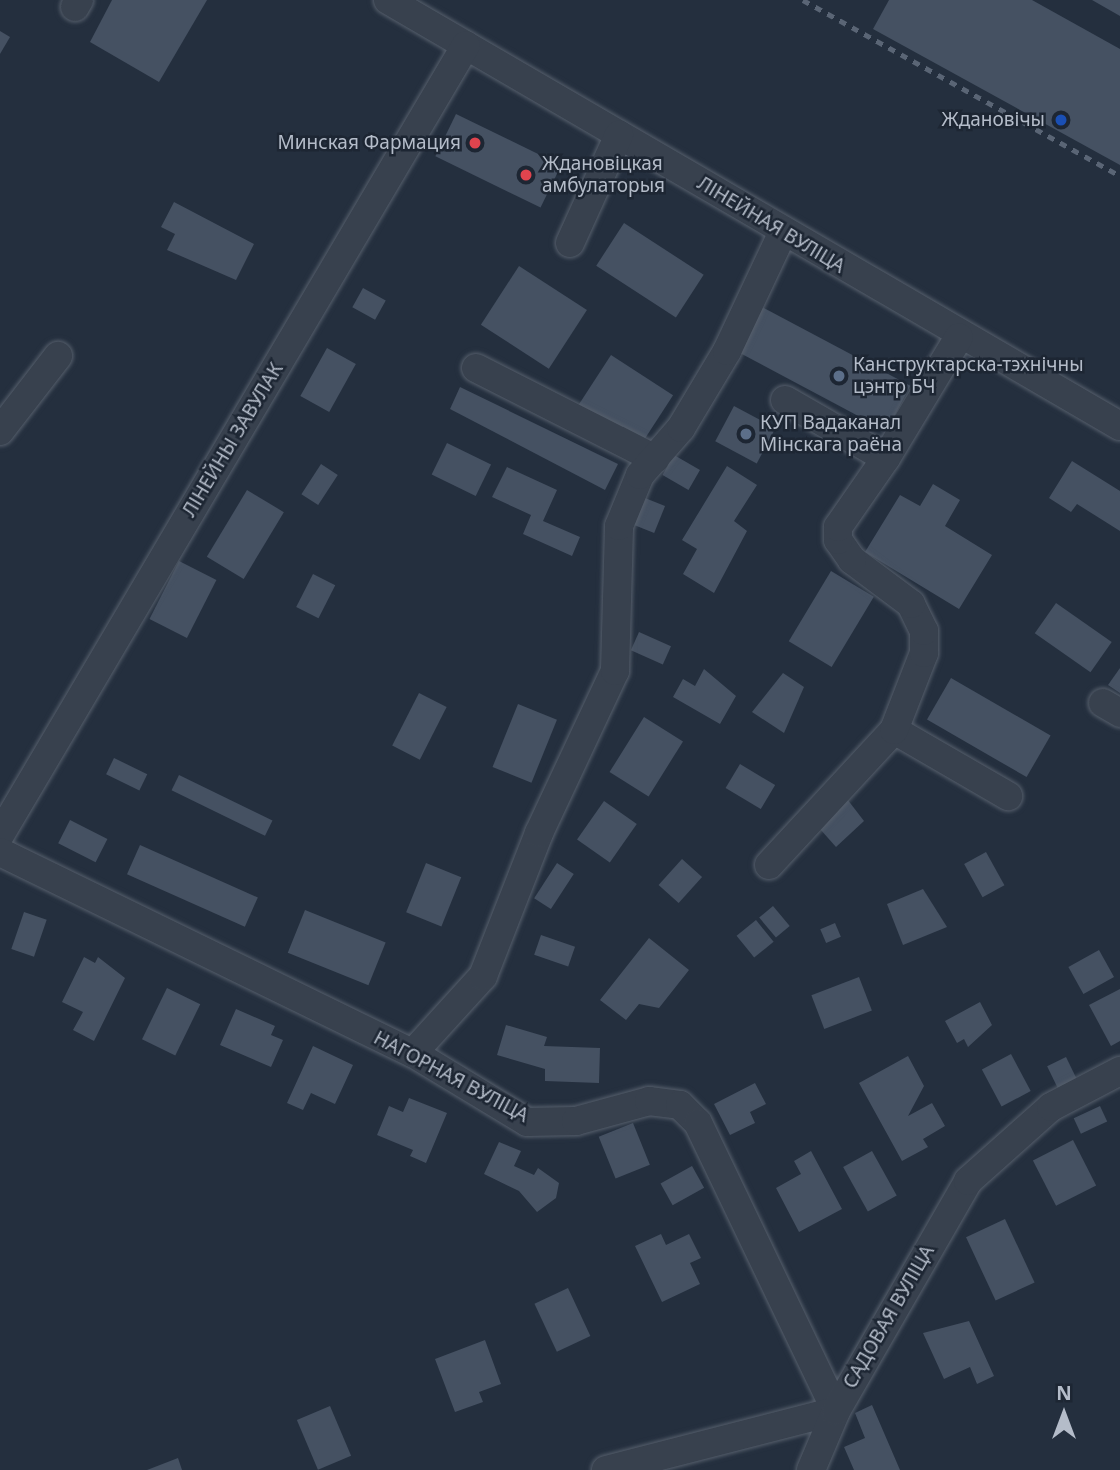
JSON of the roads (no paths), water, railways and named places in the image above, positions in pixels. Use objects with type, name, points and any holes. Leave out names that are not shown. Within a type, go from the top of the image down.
[{"type":"street","name":"ЛІНЕЙНАЯ ВУЛІЦА","points":[[388,0],[958,337],[1120,426]]},
{"type":"street","name":"ЛІНЕЙНЫ ЗАВУЛАК","points":[[0,835],[466,46]]},
{"type":"street","points":[[570,243],[619,135]]},
{"type":"street","points":[[413,1053],[483,976],[539,833],[615,671],[619,526],[640,474],[681,428],[727,351],[783,232]]},
{"type":"street","points":[[769,865],[894,730],[924,653],[924,631],[911,604],[852,560],[838,540],[838,527],[886,458],[958,337]]},
{"type":"street","points":[[0,431],[58,356]]},
{"type":"street","points":[[476,368],[655,459]]},
{"type":"street","points":[[785,400],[886,458]]},
{"type":"street","points":[[894,730],[1008,796]]},
{"type":"street","name":"НАГОРНАЯ ВУЛІЦА","points":[[0,852],[413,1053],[527,1122],[576,1121],[649,1101],[680,1105],[698,1123],[836,1411]]},
{"type":"street","name":"САДОВАЯ ВУЛІЦА","points":[[606,1470],[836,1411],[968,1181],[1051,1107],[1120,1071]]},
{"type":"street","points":[[811,1470],[836,1411]]},
{"type":"railway","points":[[803,0],[1120,176]]},
{"type":"place","name":"Ждановічы","points":[[1061,120]]},
{"type":"place","name":"Минская Фармация","points":[[475,143]]},
{"type":"place","name":"Ждановіцкая амбулаторыя","points":[[526,175]]},
{"type":"place","name":"Канструктарска-тэхнічны цэнтр БЧ","points":[[839,376]]},
{"type":"place","name":"КУП Вадаканал Мінскага раёна","points":[[746,434]]}]
